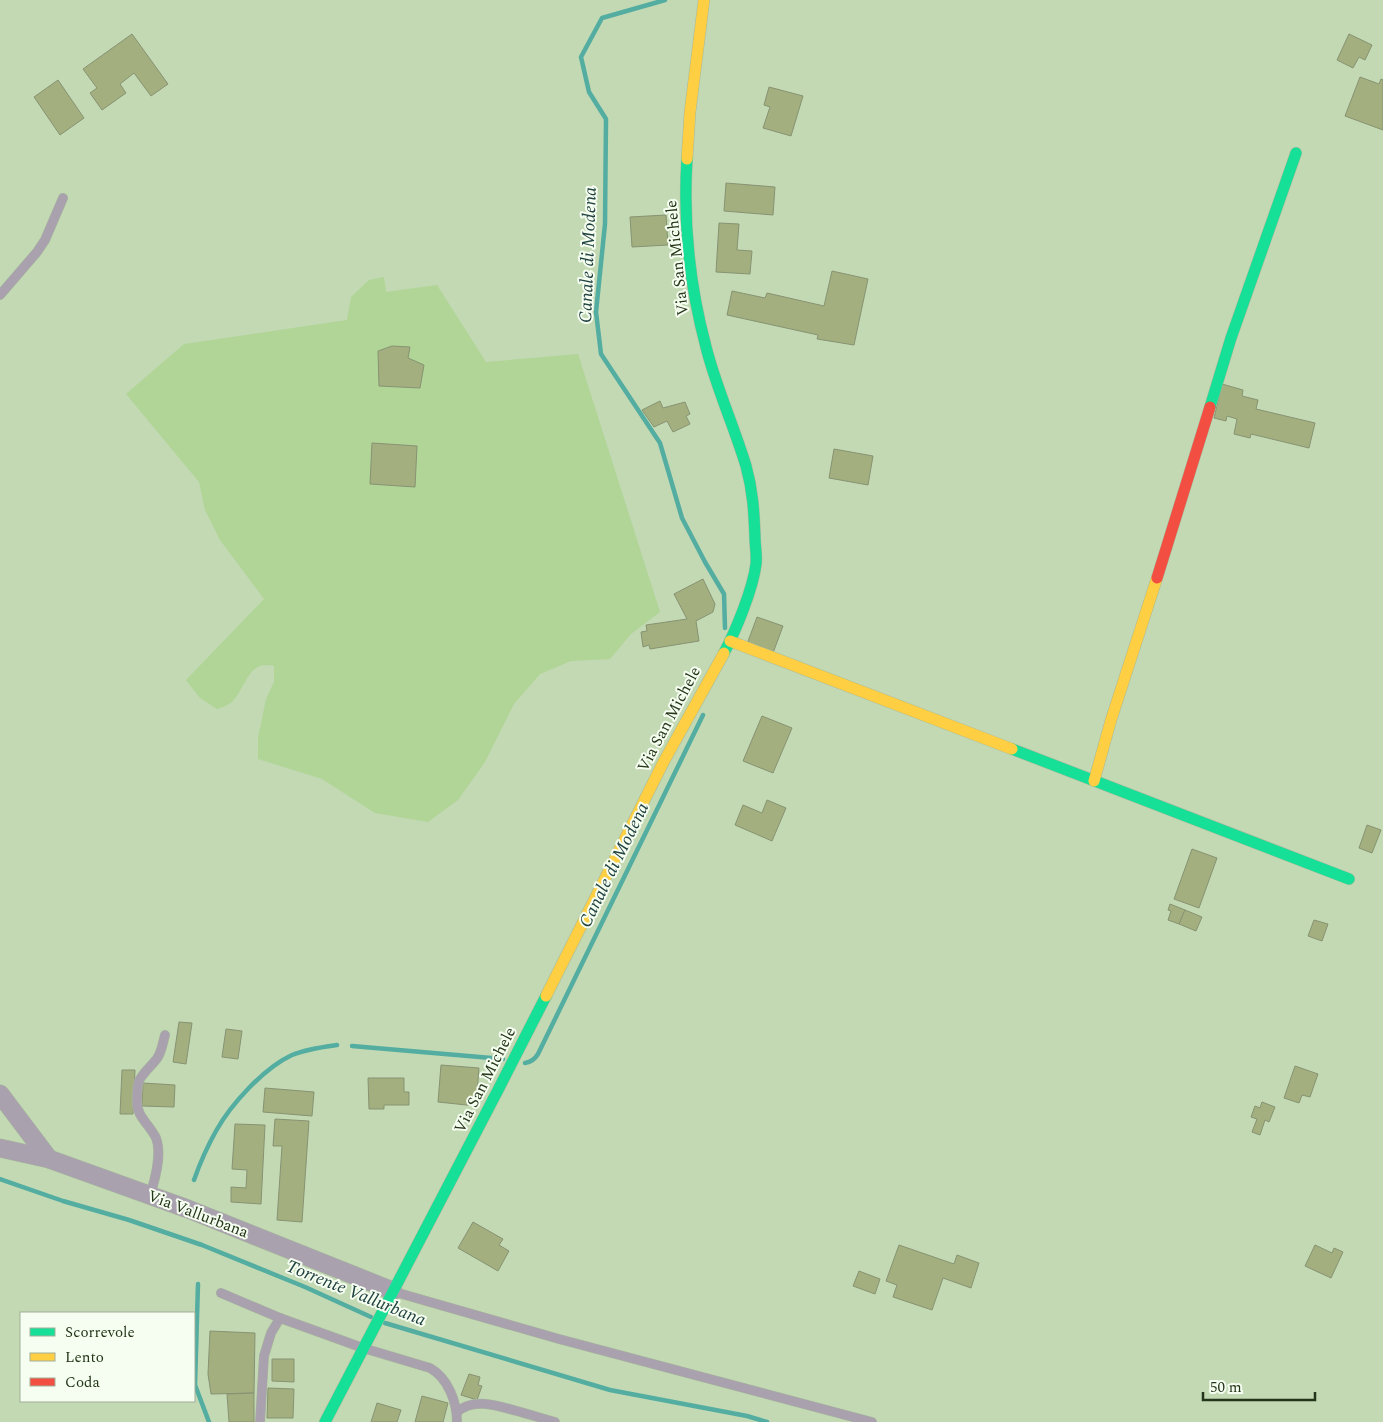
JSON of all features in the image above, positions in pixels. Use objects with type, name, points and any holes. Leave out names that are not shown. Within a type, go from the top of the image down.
[{"type":"main road","name":"Via San Michele","points":[[325,1422],[498,1090],[663,763],[730,640],[752,587],[756,563],[754,502],[746,467],[706,349],[694,295],[690,252],[686,178],[690,112],[704,0]]},
{"type":"main road","points":[[1094,781],[1111,720],[1168,546],[1231,338],[1296,152]]},
{"type":"main road","points":[[730,640],[1349,879]]},
{"type":"street","points":[[0,1094],[49,1159]]},
{"type":"street","name":"Via Vallurbana","points":[[0,1148],[49,1159],[188,1209],[390,1297]]},
{"type":"lane","points":[[0,295],[38,252],[63,198]]},
{"type":"lane","points":[[150,1195],[155,1178],[158,1144],[155,1136],[138,1111],[136,1103],[138,1083],[143,1074],[158,1057],[165,1035]]},
{"type":"lane","points":[[221,1293],[280,1318],[363,1348],[438,1372],[449,1390],[457,1417]]},
{"type":"lane","points":[[390,1297],[559,1339],[872,1422]]},
{"type":"lane","points":[[260,1422],[264,1356],[271,1333],[280,1318]]},
{"type":"lane","points":[[457,1417],[462,1408],[470,1405],[493,1404],[555,1422]]},
{"type":"green space","points":[[384,277],[386,292],[437,285],[486,362],[578,354],[660,612],[631,634],[610,659],[571,661],[540,674],[514,704],[485,762],[458,800],[428,822],[375,813],[322,779],[258,759],[258,738],[266,699],[274,682],[274,666],[265,665],[258,667],[248,676],[232,702],[217,709],[200,698],[186,680],[264,599],[220,540],[205,510],[199,482],[126,394],[184,344],[347,320],[351,297],[369,280]]},
{"type":"building","points":[[132,34],[168,84],[151,96],[134,73],[120,84],[126,93],[102,110],[90,93],[97,88],[83,69]]},
{"type":"building","points":[[1349,34],[1372,45],[1365,60],[1359,57],[1353,68],[1337,60]]},
{"type":"building","points":[[1360,77],[1379,84],[1381,79],[1383,80],[1383,130],[1345,116]]},
{"type":"building","points":[[58,80],[84,118],[60,135],[34,97]]},
{"type":"building","points":[[769,87],[803,96],[791,136],[763,128],[770,107],[764,105]]},
{"type":"building","points":[[726,183],[775,187],[773,215],[724,211]]},
{"type":"building","points":[[666,215],[668,245],[632,247],[630,217]]},
{"type":"building","points":[[719,223],[739,224],[737,250],[752,251],[750,274],[716,272]]},
{"type":"building","points":[[832,271],[868,279],[854,345],[817,339],[818,335],[727,315],[732,291],[765,298],[767,293],[824,306]]},
{"type":"building","points":[[392,346],[410,347],[408,358],[424,365],[420,388],[379,386],[378,351]]},
{"type":"building","points":[[1222,384],[1243,390],[1242,396],[1258,400],[1256,409],[1315,423],[1309,448],[1251,434],[1250,438],[1234,434],[1237,419],[1227,416],[1226,421],[1214,418]]},
{"type":"building","points":[[660,401],[663,408],[685,402],[690,414],[686,416],[690,424],[673,432],[667,421],[654,427],[642,410]]},
{"type":"building","points":[[372,443],[417,446],[415,487],[370,484]]},
{"type":"building","points":[[834,449],[873,456],[868,485],[829,478]]},
{"type":"building","points":[[703,579],[715,604],[713,612],[696,621],[699,641],[650,649],[649,645],[643,647],[641,632],[647,631],[646,625],[687,619],[674,594]]},
{"type":"building","points":[[757,617],[783,626],[773,653],[747,644]]},
{"type":"building","points":[[762,716],[792,728],[773,773],[743,761]]},
{"type":"building","points":[[767,800],[786,808],[772,841],[735,825],[743,805],[762,813]]},
{"type":"building","points":[[1367,825],[1381,830],[1372,853],[1359,848]]},
{"type":"building","points":[[1192,849],[1217,858],[1199,908],[1174,899]]},
{"type":"building","points":[[1170,904],[1185,910],[1179,924],[1168,920],[1171,911],[1168,910]]},
{"type":"building","points":[[1185,910],[1202,917],[1196,931],[1179,924]]},
{"type":"building","points":[[1314,920],[1328,924],[1322,941],[1308,936]]},
{"type":"building","points":[[179,1022],[192,1023],[186,1064],[173,1062]]},
{"type":"building","points":[[226,1029],[242,1031],[238,1059],[222,1057]]},
{"type":"building","points":[[441,1065],[479,1068],[476,1106],[438,1102]]},
{"type":"building","points":[[1295,1066],[1318,1074],[1310,1097],[1302,1095],[1299,1103],[1284,1098]]},
{"type":"building","points":[[122,1070],[135,1070],[133,1114],[120,1114]]},
{"type":"building","points":[[368,1078],[404,1078],[404,1092],[409,1092],[409,1105],[384,1105],[384,1109],[369,1109]]},
{"type":"building","points":[[143,1083],[175,1085],[174,1107],[142,1106]]},
{"type":"building","points":[[265,1088],[314,1092],[312,1116],[263,1112]]},
{"type":"building","points":[[1262,1102],[1275,1107],[1269,1122],[1265,1120],[1260,1135],[1252,1132],[1257,1119],[1251,1117],[1255,1106],[1260,1108]]},
{"type":"building","points":[[275,1119],[309,1121],[302,1222],[277,1220],[282,1146],[273,1146]]},
{"type":"building","points":[[235,1124],[265,1125],[261,1204],[231,1202],[231,1187],[246,1188],[247,1170],[232,1169]]},
{"type":"building","points":[[473,1222],[503,1239],[499,1245],[509,1251],[498,1271],[458,1248]]},
{"type":"building","points":[[899,1245],[954,1264],[957,1255],[979,1263],[971,1288],[943,1278],[932,1310],[893,1297],[897,1285],[886,1281]]},
{"type":"building","points":[[1315,1245],[1332,1253],[1334,1248],[1343,1252],[1331,1278],[1305,1266]]},
{"type":"building","points":[[859,1271],[880,1279],[875,1294],[853,1286]]},
{"type":"building","points":[[210,1331],[255,1333],[254,1393],[211,1394],[208,1374]]},
{"type":"building","points":[[272,1359],[294,1359],[294,1382],[272,1381]]},
{"type":"building","points":[[469,1374],[480,1377],[478,1385],[482,1386],[477,1400],[461,1395]]},
{"type":"building","points":[[268,1388],[294,1389],[293,1418],[267,1418]]},
{"type":"building","points":[[254,1393],[254,1422],[229,1422],[227,1394]]},
{"type":"building","points":[[422,1396],[448,1403],[443,1422],[415,1422]]},
{"type":"building","points":[[377,1403],[401,1410],[397,1422],[371,1422]]},
{"type":"waterway","name":"Canale di Modena","points":[[665,0],[602,18],[581,57],[589,92],[606,119],[605,224],[596,312],[601,354],[660,443],[682,518],[724,594],[725,628]]},
{"type":"waterway","name":"Canale di Modena","points":[[525,1063],[533,1060],[538,1054],[703,715]]},
{"type":"waterway","name":"Canale di Modena","points":[[194,1180],[216,1131],[230,1110],[249,1088],[270,1069],[292,1055],[337,1045]]},
{"type":"waterway","name":"Canale di Modena","points":[[352,1046],[503,1059]]},
{"type":"waterway","name":"Torrente Vallurbana","points":[[0,1179],[202,1245],[305,1287],[371,1317]]},
{"type":"waterway","name":"Canale di Modena","points":[[198,1284],[195,1385],[209,1422]]},
{"type":"waterway","name":"Torrente Vallurbana","points":[[385,1323],[610,1390],[747,1416],[767,1422]]},
{"type":"traffic: fast","points":[[1210,407],[1231,338],[1296,153]]},
{"type":"traffic: fast","points":[[687,159],[687,230],[692,278],[700,324],[710,362],[746,466],[754,510],[756,557],[754,574],[734,633],[724,653]]},
{"type":"traffic: fast","points":[[1012,749],[1349,879]]},
{"type":"traffic: fast","points":[[325,1422],[546,996]]},
{"type":"traffic: slow","points":[[687,159],[690,112],[704,0]]},
{"type":"traffic: slow","points":[[1094,781],[1111,720],[1157,578]]},
{"type":"traffic: slow","points":[[730,641],[1012,749]]},
{"type":"traffic: slow","points":[[546,996],[663,763],[724,653]]},
{"type":"traffic: jam","points":[[1157,578],[1210,407]]}]
